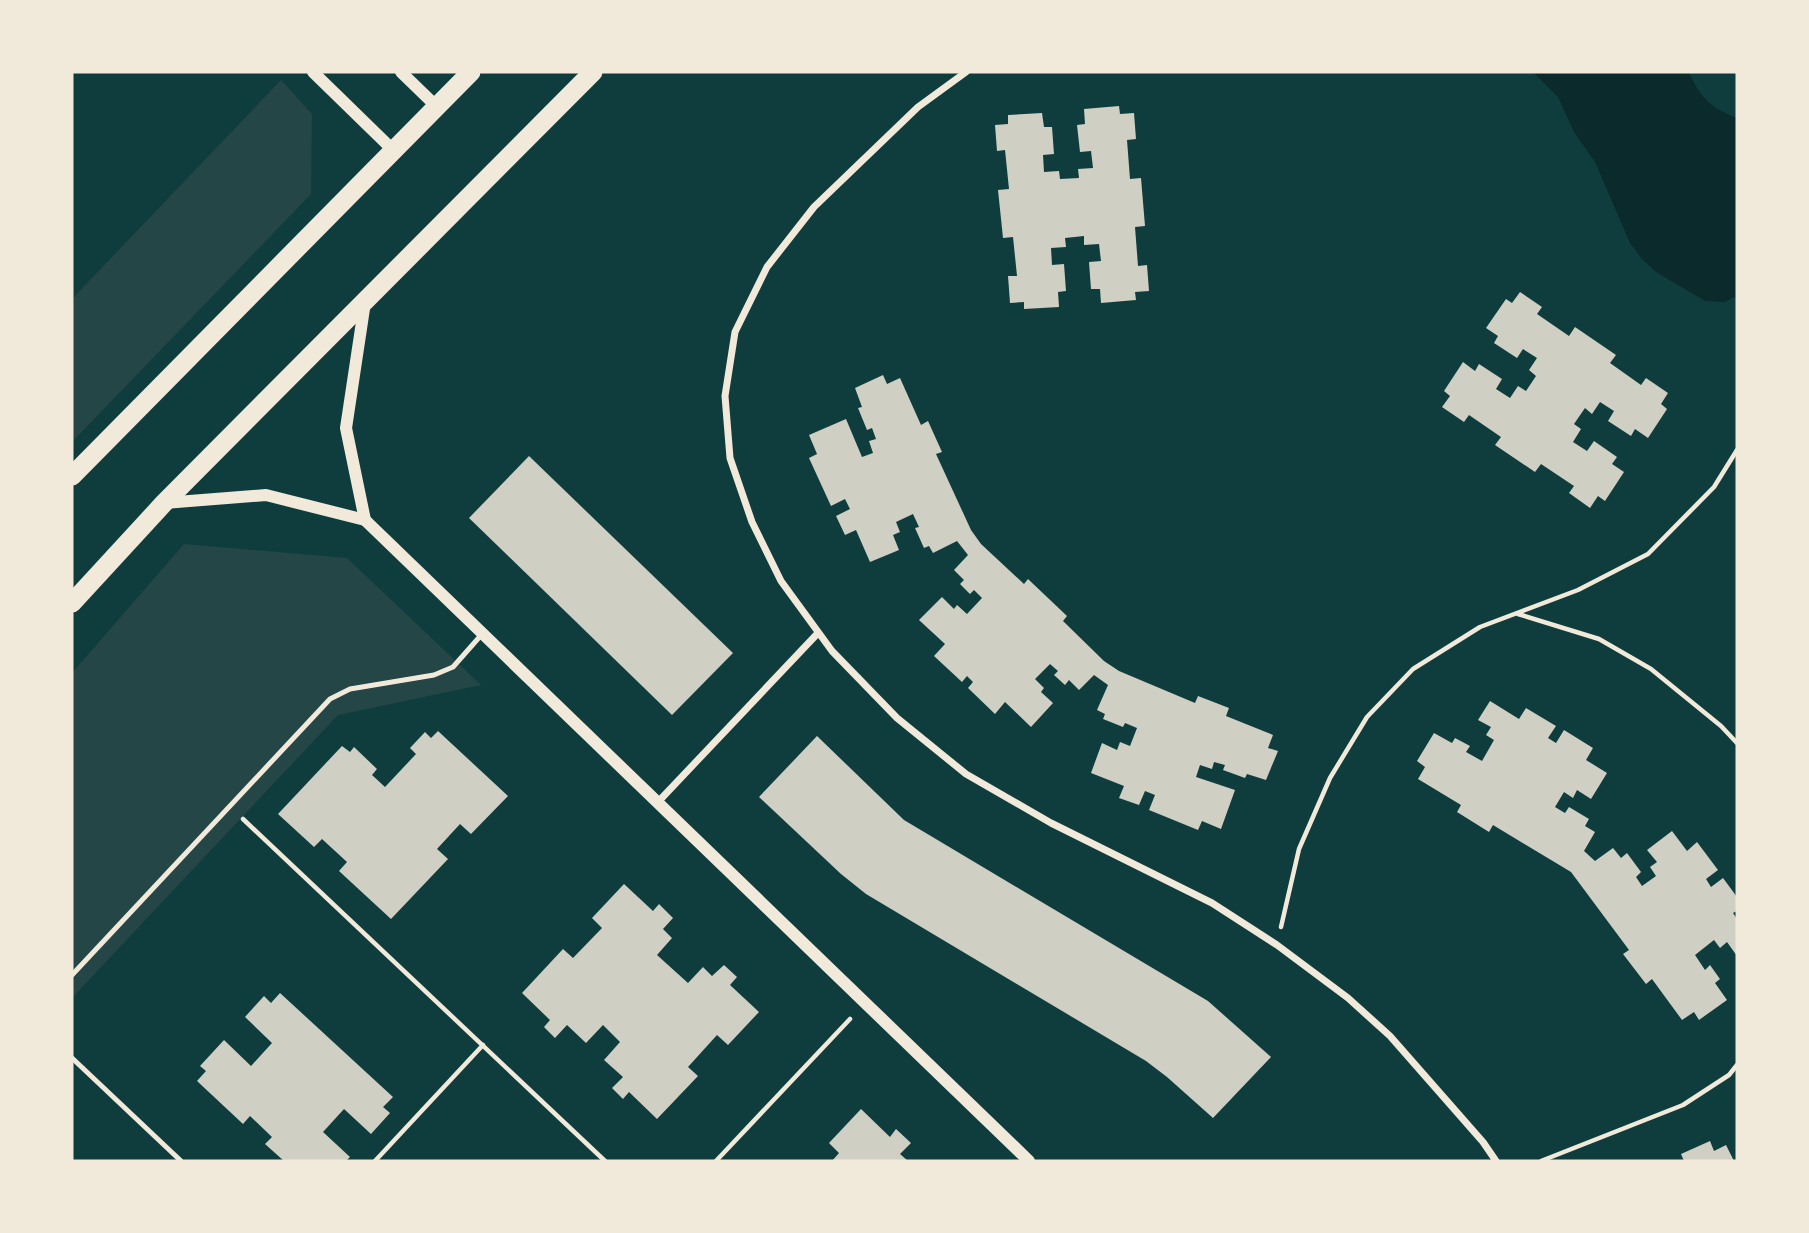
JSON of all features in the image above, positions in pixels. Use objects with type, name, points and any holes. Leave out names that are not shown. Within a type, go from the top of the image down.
[{"type":"highway","points":[[72,476],[471,72]]},
{"type":"highway","points":[[72,603],[164,503],[593,72]]},
{"type":"street","points":[[313,72],[394,151]]},
{"type":"street","points":[[401,72],[436,106]]},
{"type":"street","points":[[966,72],[918,107],[814,207],[767,267],[735,332],[724,396],[730,458],[752,522],[781,581],[818,633],[897,718],[965,774],[1051,823],[1212,903],[1277,945],[1348,998],[1390,1035],[1483,1142],[1496,1161]]},
{"type":"street","points":[[365,302],[346,428],[365,520]]},
{"type":"street","points":[[164,503],[266,495],[365,520],[1029,1161]]},
{"type":"street","points":[[658,802],[818,633]]},
{"type":"lane","points":[[72,975],[330,699],[351,689],[434,675],[453,667],[483,633]]},
{"type":"lane","points":[[72,1058],[181,1161]]},
{"type":"path","points":[[1277,945],[1299,849],[1330,778],[1367,718],[1413,669],[1480,627],[1578,590],[1648,554],[1714,487],[1737,450]]},
{"type":"path","points":[[1517,613],[1599,639],[1651,669],[1721,726],[1737,743]]},
{"type":"path","points":[[230,807],[605,1161]]},
{"type":"path","points":[[716,1161],[866,1003]]},
{"type":"path","points":[[375,1161],[483,1045]]},
{"type":"path","points":[[1541,1161],[1683,1105],[1729,1076],[1737,1065]]},
{"type":"shaded area","points":[[1533,72],[1689,72],[1697,89],[1707,101],[1737,118],[1737,296],[1724,302],[1705,301],[1656,272],[1642,259],[1630,243],[1595,162],[1574,132],[1558,97]]},
{"type":"shaded area","points":[[281,80],[312,114],[311,194],[72,442],[72,299]]},
{"type":"shaded area","points":[[184,544],[347,558],[481,685],[338,715],[72,998],[72,673]]},
{"type":"building","points":[[1119,106],[1120,114],[1134,113],[1136,139],[1127,140],[1130,179],[1141,178],[1145,226],[1135,227],[1138,266],[1147,265],[1149,291],[1135,292],[1136,300],[1101,303],[1100,289],[1091,289],[1089,262],[1101,261],[1099,244],[1084,245],[1084,236],[1065,238],[1066,247],[1051,248],[1052,265],[1064,264],[1066,291],[1058,292],[1059,307],[1024,309],[1024,302],[1010,303],[1008,276],[1017,276],[1013,237],[1003,238],[998,190],[1009,189],[1005,150],[997,151],[995,125],[1008,124],[1008,115],[1042,113],[1044,127],[1052,127],[1054,154],[1043,155],[1044,172],[1059,171],[1060,179],[1079,178],[1078,169],[1093,168],[1091,151],[1080,152],[1077,125],[1085,124],[1084,109]]},
{"type":"building","points":[[1520,292],[1542,307],[1537,314],[1569,336],[1575,327],[1616,355],[1610,363],[1641,385],[1646,378],[1668,393],[1661,404],[1667,409],[1648,438],[1635,429],[1631,436],[1608,421],[1614,411],[1600,402],[1592,414],[1585,408],[1574,424],[1581,429],[1573,442],[1587,451],[1594,441],[1617,457],[1612,464],[1624,472],[1605,501],[1598,496],[1590,508],[1569,493],[1574,486],[1541,464],[1535,472],[1495,445],[1501,437],[1469,415],[1464,422],[1442,407],[1450,396],[1444,391],[1463,362],[1475,371],[1479,364],[1502,379],[1496,389],[1510,398],[1518,386],[1526,391],[1536,376],[1529,370],[1537,358],[1523,349],[1517,358],[1494,343],[1498,336],[1486,328],[1506,299],[1512,303]]},
{"type":"building","points":[[883,375],[887,384],[900,378],[921,425],[928,421],[942,452],[936,454],[971,530],[981,544],[1024,584],[1028,579],[1067,616],[1063,621],[1104,661],[1119,671],[1195,703],[1198,696],[1229,708],[1226,716],[1273,735],[1268,748],[1278,751],[1266,780],[1247,774],[1245,778],[1223,770],[1225,765],[1214,762],[1212,769],[1200,765],[1196,777],[1235,790],[1221,829],[1202,821],[1198,830],[1149,810],[1155,795],[1145,791],[1139,805],[1119,798],[1124,786],[1091,773],[1102,743],[1117,750],[1120,742],[1130,746],[1137,728],[1125,723],[1123,727],[1103,719],[1105,714],[1097,710],[1108,685],[1094,675],[1079,690],[1069,680],[1065,685],[1054,675],[1058,671],[1050,664],[1035,679],[1044,688],[1041,692],[1053,703],[1031,727],[1005,702],[995,714],[968,688],[973,682],[967,676],[962,682],[934,656],[945,644],[919,620],[942,597],[954,609],[957,605],[967,614],[982,598],[974,590],[970,594],[960,584],[964,580],[954,570],[968,555],[957,541],[933,553],[929,546],[924,548],[915,528],[919,527],[913,514],[896,522],[900,532],[893,535],[899,550],[870,562],[856,530],[845,535],[836,516],[850,509],[845,499],[831,506],[809,458],[817,454],[809,435],[846,419],[862,457],[873,453],[869,441],[876,439],[872,428],[867,430],[858,408],[862,407],[855,388]]},
{"type":"building","points":[[529,456],[733,653],[672,715],[469,518]]},
{"type":"building","points":[[1490,701],[1519,719],[1526,708],[1556,726],[1548,738],[1556,743],[1564,730],[1593,748],[1586,760],[1607,773],[1591,799],[1577,790],[1573,798],[1564,792],[1555,807],[1565,813],[1569,807],[1589,819],[1585,826],[1595,832],[1584,851],[1595,861],[1613,848],[1621,858],[1627,853],[1641,872],[1636,877],[1642,886],[1656,876],[1650,867],[1657,862],[1647,850],[1672,831],[1687,851],[1697,842],[1718,870],[1706,879],[1711,887],[1723,878],[1737,897],[1737,911],[1733,913],[1737,919],[1737,956],[1727,942],[1720,948],[1714,940],[1695,955],[1705,970],[1710,965],[1720,979],[1715,983],[1727,1000],[1699,1020],[1694,1012],[1682,1020],[1652,979],[1646,984],[1623,954],[1629,950],[1571,872],[1493,825],[1489,832],[1457,812],[1461,805],[1418,779],[1425,767],[1417,761],[1434,733],[1452,743],[1455,738],[1470,746],[1466,752],[1482,761],[1494,740],[1486,735],[1491,727],[1478,720]]},
{"type":"building","points":[[438,731],[508,796],[471,834],[460,824],[437,849],[448,859],[391,919],[339,871],[347,862],[322,839],[314,847],[278,814],[342,746],[350,752],[354,747],[377,769],[372,775],[385,787],[416,754],[410,748],[425,732],[431,738]]},
{"type":"building","points":[[817,736],[904,820],[1208,1001],[1271,1057],[1213,1118],[1146,1061],[866,894],[759,797]]},
{"type":"building","points":[[624,884],[653,911],[659,904],[673,918],[663,929],[672,938],[657,955],[688,983],[703,967],[712,976],[724,965],[737,977],[730,985],[759,1012],[728,1045],[717,1035],[688,1067],[698,1076],[657,1119],[629,1092],[623,1099],[612,1088],[623,1077],[604,1060],[620,1042],[603,1025],[586,1043],[567,1025],[555,1038],[544,1027],[550,1020],[522,993],[563,949],[573,958],[602,928],[592,918]]},
{"type":"building","points":[[280,993],[393,1097],[383,1107],[390,1113],[371,1134],[344,1109],[323,1132],[350,1157],[346,1161],[284,1161],[265,1144],[272,1137],[250,1116],[243,1124],[197,1081],[206,1071],[200,1066],[224,1040],[251,1066],[272,1043],[245,1017],[264,996],[271,1003]]},
{"type":"building","points":[[861,1109],[890,1137],[896,1129],[911,1143],[900,1154],[908,1161],[832,1161],[839,1153],[829,1143]]},
{"type":"building","points":[[1710,1141],[1714,1151],[1726,1145],[1734,1161],[1684,1161],[1681,1154]]}]
